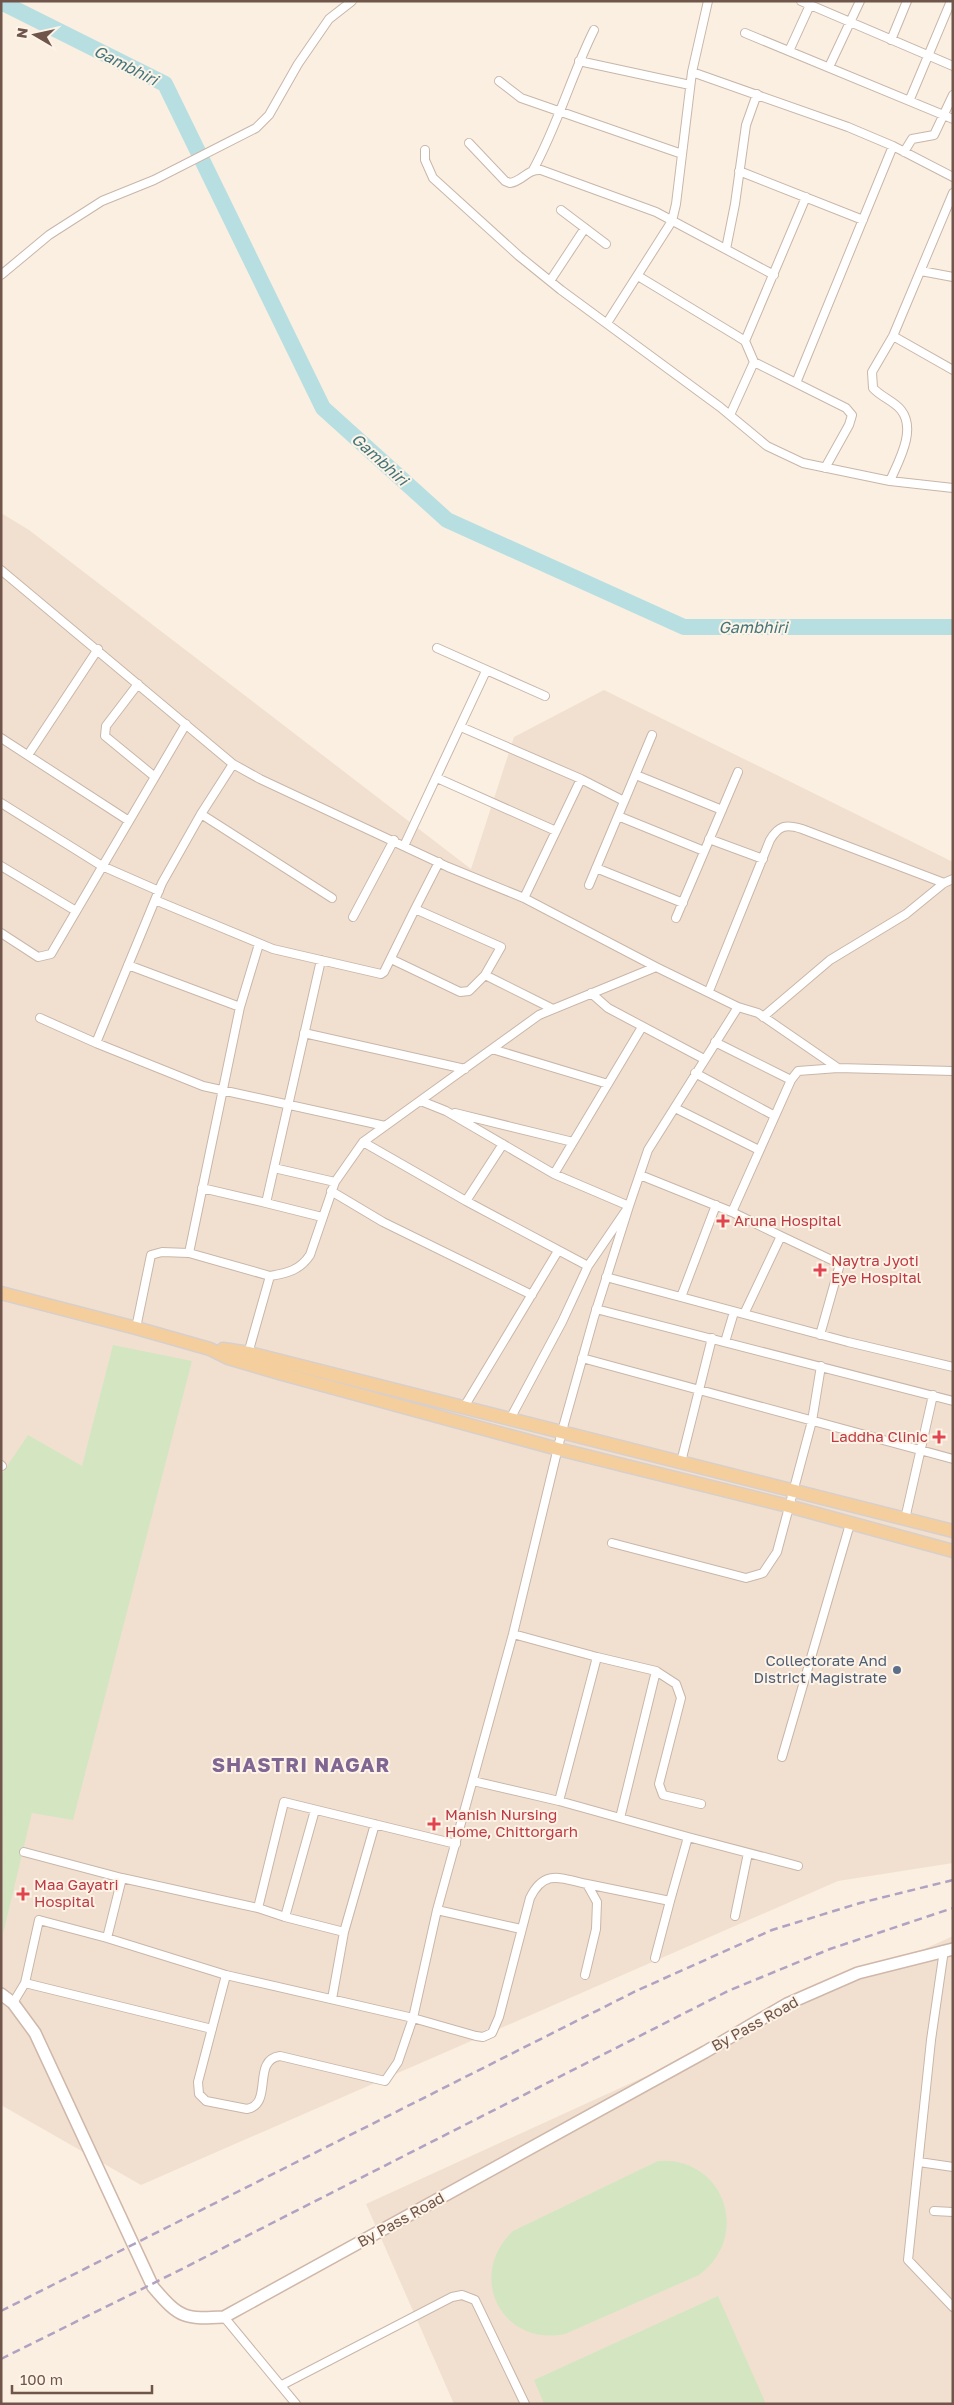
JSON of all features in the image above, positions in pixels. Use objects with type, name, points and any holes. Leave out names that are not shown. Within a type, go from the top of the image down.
[{"type":"main road","points":[[1,1293],[210,1349],[220,1348],[247,1358],[558,1449],[788,1506],[953,1551]]},
{"type":"main road","points":[[247,1358],[510,1418],[953,1531]]},
{"type":"street","points":[[1,274],[49,235],[102,201],[154,180],[248,133],[269,114],[298,64],[329,19],[352,1]]},
{"type":"street","points":[[607,323],[672,221],[676,204],[692,72],[708,1]]},
{"type":"street","points":[[801,1],[814,5],[929,57],[952,65]]},
{"type":"street","points":[[829,67],[860,1]]},
{"type":"street","points":[[891,40],[907,1]]},
{"type":"street","points":[[910,99],[951,1]]},
{"type":"street","points":[[788,51],[814,5]]},
{"type":"street","points":[[469,143],[505,181],[510,183],[516,182],[533,170],[543,153],[579,61],[594,30]]},
{"type":"street","points":[[745,34],[910,99],[953,118]]},
{"type":"street","points":[[579,61],[690,85]]},
{"type":"street","points":[[692,72],[812,113],[892,146],[953,177]]},
{"type":"street","points":[[499,81],[520,98],[682,154]]},
{"type":"street","points":[[726,249],[735,204],[746,125],[757,94]]},
{"type":"street","points":[[904,152],[912,139],[934,135],[953,96]]},
{"type":"street","points":[[796,383],[892,146]]},
{"type":"street","points":[[425,150],[432,178],[518,256],[730,415],[767,446],[803,463],[825,468],[890,481],[953,488]]},
{"type":"street","points":[[533,170],[541,170],[656,212],[774,275]]},
{"type":"street","points":[[739,171],[863,220]]},
{"type":"street","points":[[890,481],[900,458],[907,434],[907,426],[901,410],[878,394],[873,388],[871,379],[874,366],[893,336],[953,193]]},
{"type":"street","points":[[745,342],[806,197]]},
{"type":"street","points":[[561,210],[606,244]]},
{"type":"street","points":[[550,281],[585,228]]},
{"type":"street","points":[[921,272],[953,277]]},
{"type":"street","points":[[638,276],[745,342],[754,362],[846,408],[852,416],[825,468]]},
{"type":"street","points":[[893,336],[953,370]]},
{"type":"street","points":[[730,415],[754,362]]},
{"type":"street","points":[[1,570],[234,764],[260,779],[404,846],[524,898],[656,967],[709,991],[738,1007],[763,1017],[838,1068]]},
{"type":"street","points":[[437,648],[545,696]]},
{"type":"street","points":[[28,755],[98,649]]},
{"type":"street","points":[[404,846],[486,671]]},
{"type":"street","points":[[138,684],[106,726],[105,736],[155,777]]},
{"type":"street","points":[[1,933],[34,955],[44,957],[51,954],[57,947],[102,866],[186,724]]},
{"type":"street","points":[[461,727],[581,779],[624,801]]},
{"type":"street","points":[[589,885],[652,735]]},
{"type":"street","points":[[1,738],[129,821]]},
{"type":"street","points":[[96,1044],[159,891],[201,814],[234,764]]},
{"type":"street","points":[[676,918],[738,772]]},
{"type":"street","points":[[636,775],[722,810]]},
{"type":"street","points":[[437,778],[556,831]]},
{"type":"street","points":[[524,898],[581,779]]},
{"type":"street","points":[[1,803],[102,866],[159,891]]},
{"type":"street","points":[[201,814],[332,898]]},
{"type":"street","points":[[618,816],[704,851]]},
{"type":"street","points":[[709,991],[775,832],[785,825],[794,826],[944,883]]},
{"type":"street","points":[[709,839],[763,859]]},
{"type":"street","points":[[354,917],[394,840]]},
{"type":"street","points":[[155,900],[273,949],[380,974],[391,958],[439,862]]},
{"type":"street","points":[[1,866],[76,911]]},
{"type":"street","points":[[596,868],[683,903]]},
{"type":"street","points":[[763,1017],[830,960],[920,905],[944,883],[953,879]]},
{"type":"street","points":[[391,958],[460,992],[469,991],[485,974],[501,947],[415,909]]},
{"type":"street","points":[[189,1253],[240,1007],[259,944]]},
{"type":"street","points":[[266,1203],[321,960]]},
{"type":"street","points":[[128,965],[240,1007]]},
{"type":"street","points":[[136,1328],[151,1255],[162,1252],[189,1253],[270,1276],[284,1274],[303,1265],[310,1255],[335,1182],[363,1142],[539,1015],[656,967]]},
{"type":"street","points":[[485,974],[553,1009]]},
{"type":"street","points":[[591,993],[608,1008],[704,1060]]},
{"type":"street","points":[[226,1975],[198,2082],[199,2094],[206,2101],[247,2109],[258,2104],[266,2064],[275,2056],[304,2060],[385,2081],[398,2062],[413,2018],[437,1910],[513,1634],[562,1431],[606,1277],[648,1150],[738,1007]]},
{"type":"street","points":[[40,1018],[96,1044],[203,1086],[385,1126]]},
{"type":"street","points":[[554,1174],[642,1026]]},
{"type":"street","points":[[304,1032],[466,1069]]},
{"type":"street","points":[[715,1042],[791,1080]]},
{"type":"street","points":[[492,1049],[608,1084]]},
{"type":"street","points":[[732,1212],[774,1116],[791,1080],[798,1071],[838,1068],[953,1071]]},
{"type":"street","points":[[695,1073],[774,1116]]},
{"type":"street","points":[[421,1101],[446,1111],[573,1142]]},
{"type":"street","points":[[675,1108],[759,1150]]},
{"type":"street","points":[[446,1111],[554,1174],[629,1206]]},
{"type":"street","points":[[363,1142],[466,1201],[588,1266]]},
{"type":"street","points":[[466,1201],[503,1144]]},
{"type":"street","points":[[274,1168],[335,1182]]},
{"type":"street","points":[[640,1175],[732,1212],[840,1264],[820,1335]]},
{"type":"street","points":[[202,1188],[322,1217]]},
{"type":"street","points":[[331,1191],[383,1222],[532,1295]]},
{"type":"street","points":[[681,1297],[716,1205]]},
{"type":"street","points":[[510,1418],[562,1322],[588,1266],[629,1206]]},
{"type":"street","points":[[744,1314],[782,1236]]},
{"type":"street","points":[[464,1407],[558,1251]]},
{"type":"street","points":[[247,1358],[270,1276]]},
{"type":"street","points":[[606,1277],[820,1335],[953,1367]]},
{"type":"street","points":[[596,1309],[953,1401]]},
{"type":"street","points":[[725,1342],[734,1312]]},
{"type":"street","points":[[681,1462],[712,1338]]},
{"type":"street","points":[[582,1358],[953,1459]]},
{"type":"street","points":[[612,1543],[736,1576],[755,1577],[768,1569],[776,1552],[812,1421],[821,1366]]},
{"type":"street","points":[[905,1519],[932,1395]]},
{"type":"street","points":[[782,1757],[850,1524]]},
{"type":"street","points":[[513,1634],[597,1657],[656,1670],[676,1684],[681,1698],[659,1784],[660,1790],[663,1795],[701,1804]]},
{"type":"street","points":[[559,1801],[597,1657]]},
{"type":"street","points":[[620,1818],[656,1670]]},
{"type":"street","points":[[473,1781],[559,1801],[798,1866]]},
{"type":"street","points":[[258,1908],[284,1802],[456,1844]]},
{"type":"street","points":[[285,1917],[315,1810]]},
{"type":"street","points":[[332,2000],[344,1932],[375,1824]]},
{"type":"street","points":[[655,1958],[688,1837]]},
{"type":"street","points":[[24,1852],[122,1878],[258,1908],[344,1932]]},
{"type":"street","points":[[735,1916],[748,1853]]},
{"type":"street","points":[[107,1938],[122,1878]]},
{"type":"street","points":[[12,2003],[25,1983],[39,1920],[107,1938],[226,1975],[413,2018],[483,2037],[492,2034],[499,2017],[530,1898],[536,1885],[541,1881],[554,1878],[670,1901]]},
{"type":"street","points":[[585,1975],[596,1930],[596,1902],[587,1884]]},
{"type":"street","points":[[437,1910],[522,1929]]},
{"type":"street","points":[[948,1950],[931,2040],[908,2260],[953,2307]]},
{"type":"street","name":"By Pass Road","points":[[2,1994],[12,2003],[35,2033],[153,2288],[168,2306],[191,2319],[224,2317],[696,2057],[787,2004],[858,1973],[948,1950]]},
{"type":"street","points":[[25,1983],[212,2029]]},
{"type":"street","points":[[919,2162],[953,2167]]},
{"type":"street","points":[[934,2211],[953,2212]]},
{"type":"street","points":[[282,2385],[452,2297],[462,2295],[475,2300],[525,2404]]},
{"type":"street","points":[[224,2317],[296,2404]]},
{"type":"shaded area","points":[[1,513],[29,530],[471,869],[514,737],[604,690],[953,862],[953,1863],[838,1881],[141,2185],[1,2105]]},
{"type":"shaded area","points":[[953,1936],[953,2404],[454,2404],[366,2204]]},
{"type":"green space","points":[[113,1345],[192,1361],[73,1820],[32,1813],[3,1934],[1,1475],[28,1435],[82,1466]]},
{"type":"green space","points":[[658,2161],[681,2163],[700,2171],[714,2185],[723,2202],[727,2220],[724,2240],[715,2259],[699,2275],[565,2334],[542,2335],[523,2330],[508,2319],[497,2304],[492,2286],[492,2267],[499,2249],[513,2231]]},
{"type":"green space","points":[[718,2296],[766,2404],[544,2404],[534,2380]]},
{"type":"waterway","name":"Gambhiri","points":[[1,2],[165,84],[323,408],[447,520],[684,627],[953,627]]},
{"type":"railway","points":[[1,2311],[636,1991],[772,1930],[860,1903],[953,1880]]},
{"type":"railway","points":[[1,2359],[728,1991],[830,1949],[953,1908]]},
{"type":"place","name":"Aruna Hospital","points":[[723,1221]]},
{"type":"place","name":"Naytra Jyoti Eye Hospital","points":[[820,1270]]},
{"type":"place","name":"Laddha Clinic","points":[[939,1437]]},
{"type":"place","name":"Collectorate And District Magistrate","points":[[897,1670]]},
{"type":"place","name":"Manish Nursing Home, Chittorgarh","points":[[434,1824]]},
{"type":"place","name":"Maa Gayatri Hospital","points":[[23,1894]]},
{"type":"district","name":"SHASTRI NAGAR","points":[[301,1765]]}]
